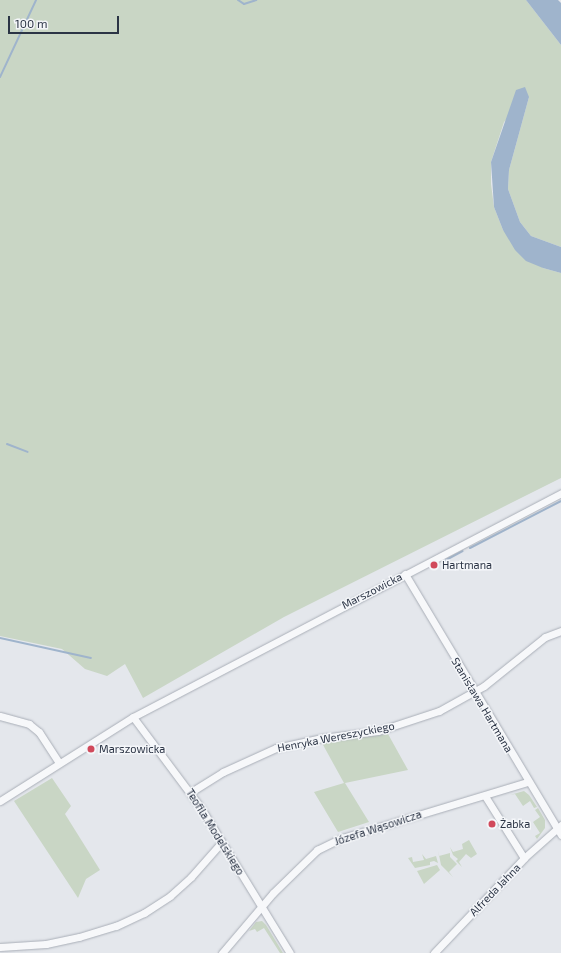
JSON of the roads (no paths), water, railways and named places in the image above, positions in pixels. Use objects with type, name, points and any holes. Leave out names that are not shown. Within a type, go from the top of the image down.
[{"type":"street","name":"Marszowicka","points":[[0,801],[132,717],[561,493]]},
{"type":"street","name":"Stanisława Hartmana","points":[[405,574],[528,782],[560,829]]},
{"type":"street","name":"Henryka Wereszyckiego","points":[[191,792],[243,761],[276,748],[406,724],[439,711],[474,692],[545,637],[561,631]]},
{"type":"street","points":[[0,716],[29,724],[39,732],[59,763]]},
{"type":"street","name":"Teofila Modelskiego","points":[[132,717],[191,792],[290,953]]},
{"type":"street","name":"Józefa Wąsowicza","points":[[222,953],[302,863],[322,848],[342,838],[528,782]]},
{"type":"street","points":[[485,796],[524,858]]},
{"type":"street","name":"Alfreda Jahna","points":[[434,953],[524,858],[560,829]]},
{"type":"street","points":[[0,947],[46,944],[116,926],[144,913],[170,896],[191,877],[221,843]]},
{"type":"water","points":[[526,0],[558,0],[561,3],[561,45]]},
{"type":"water","points":[[525,87],[529,97],[509,170],[508,189],[520,222],[531,236],[561,247],[561,273],[526,261],[515,250],[503,230],[494,207],[491,162],[516,90]]},
{"type":"waterway","points":[[0,77],[36,0]]},
{"type":"waterway","points":[[238,0],[244,4],[256,0]]},
{"type":"waterway","points":[[7,444],[28,452]]},
{"type":"waterway","points":[[470,548],[561,501]]},
{"type":"waterway","points":[[444,561],[463,551]]},
{"type":"waterway","points":[[0,638],[91,658]]},
{"type":"place","name":"Hartmana","points":[[434,565]]},
{"type":"place","name":"Marszowicka","points":[[91,749]]},
{"type":"place","name":"Żabka","points":[[492,824]]}]
